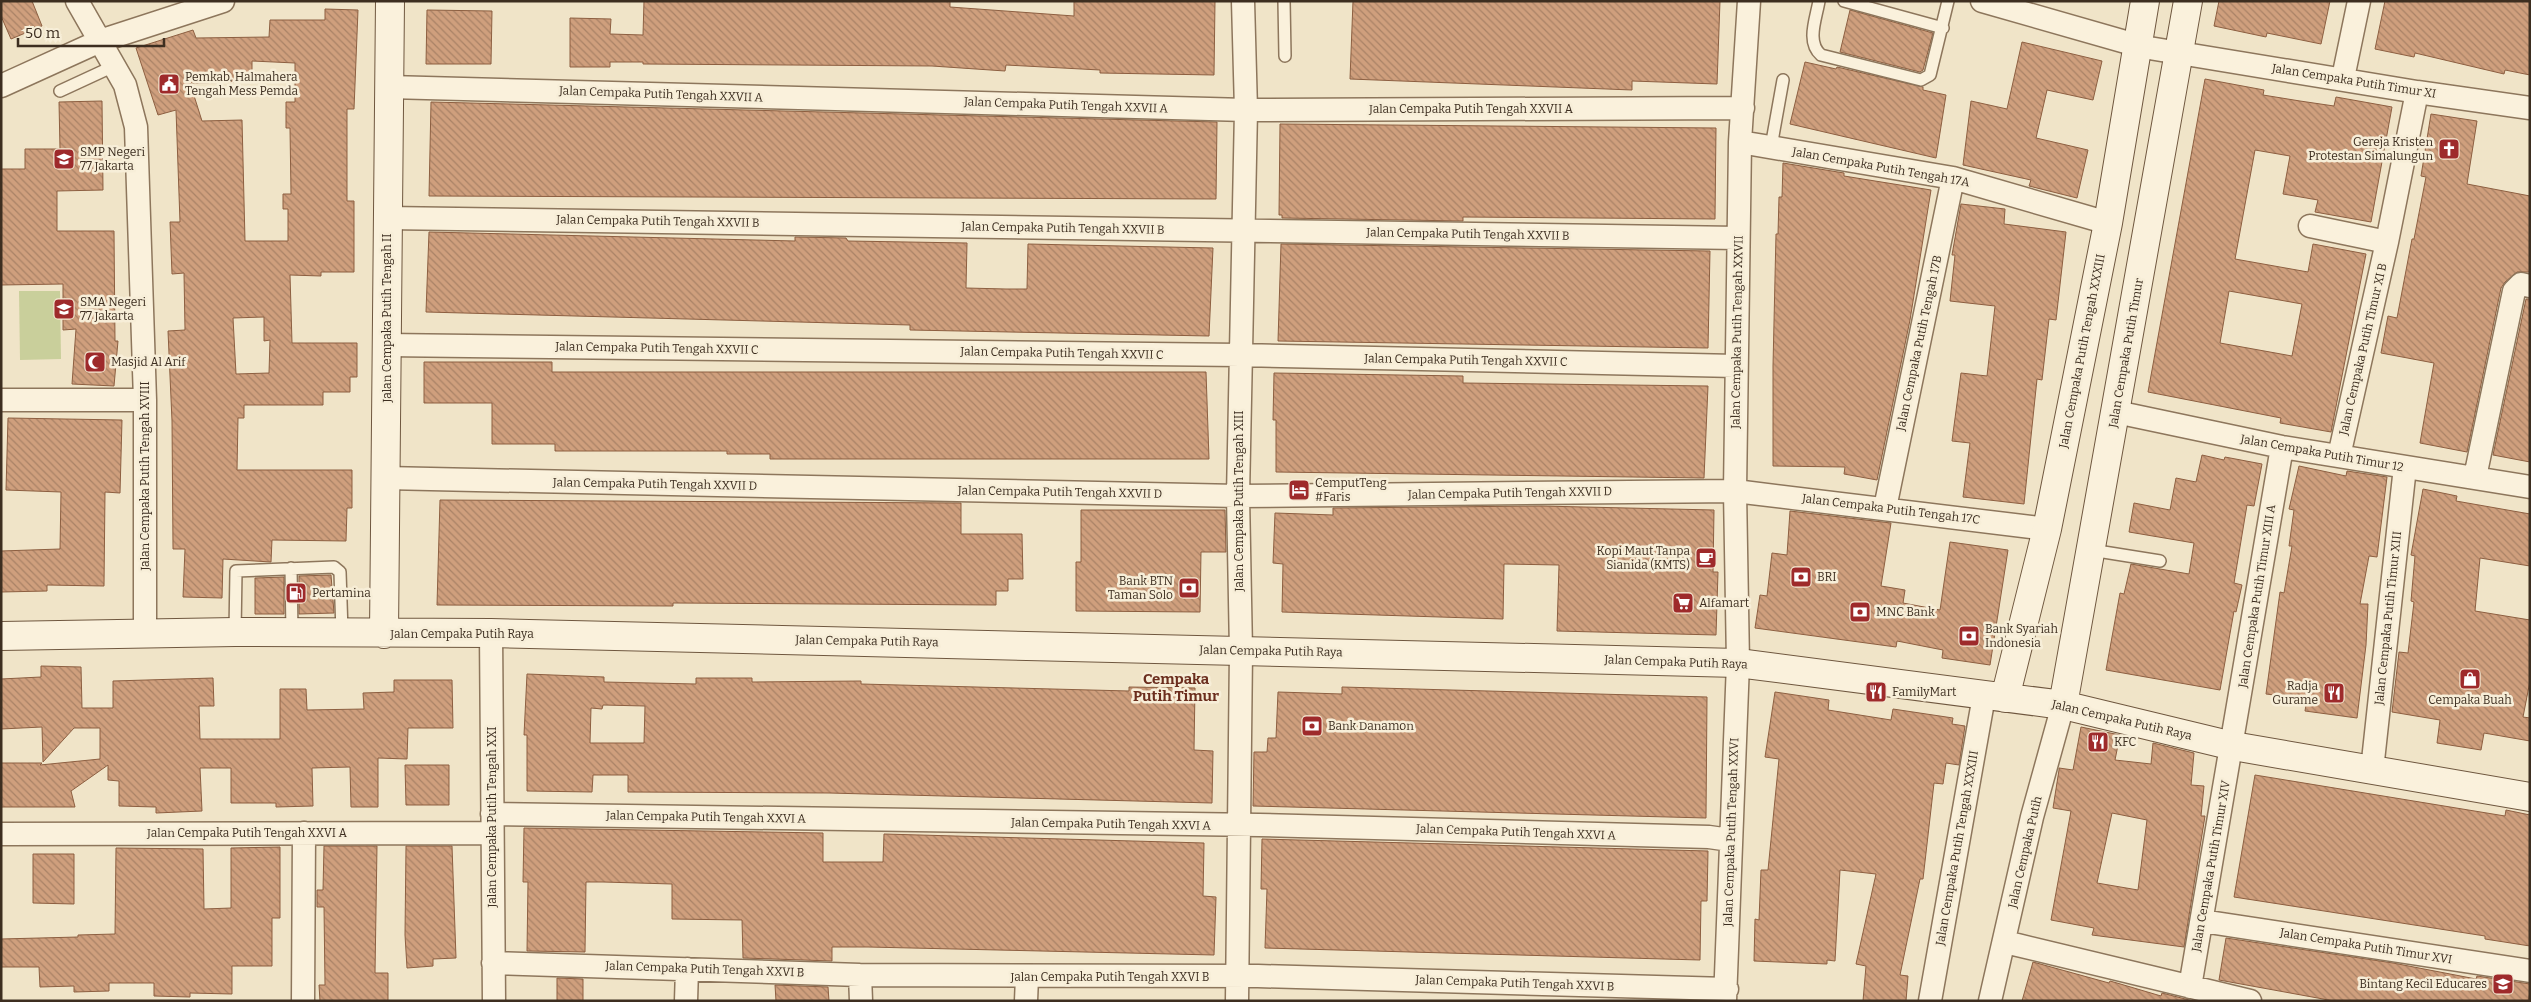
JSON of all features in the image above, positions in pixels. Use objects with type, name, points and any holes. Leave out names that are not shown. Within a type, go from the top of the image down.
[{"type":"street","name":"Jalan Cempaka Putih Tengah XVIII","points":[[77,1],[125,85],[136,127],[145,400],[145,634]]},
{"type":"street","points":[[1,86],[100,41],[224,1]]},
{"type":"street","name":"Jalan Cempaka Putih Tengah II","points":[[384,634],[390,1]]},
{"type":"street","name":"Jalan Cempaka Putih Tengah XIII","points":[[1237,1001],[1241,651],[1238,496],[1246,110],[1243,1]]},
{"type":"street","name":"Jalan Cempaka Putih Tengah XXVII","points":[[1738,663],[1735,491],[1738,238],[1740,142],[1749,1]]},
{"type":"street","name":"Jalan Cempaka Putih Timur XI","points":[[1982,1],[2140,46],[2343,78],[2418,92],[2530,108]]},
{"type":"street","name":"Jalan Cempaka Putih Tengah XXXIII","points":[[1930,1001],[2000,698],[2047,530],[2108,223],[2140,46],[2145,1]]},
{"type":"street","name":"Jalan Cempaka Putih Timur","points":[[2058,704],[2091,550],[2116,412],[2174,52],[2188,1]]},
{"type":"street","points":[[2343,78],[2359,1]]},
{"type":"street","name":"Jalan Cempaka Putih Tengah XXVII A","points":[[389,87],[1246,110],[1743,108]]},
{"type":"street","name":"Jalan Cempaka Putih Timur XI B","points":[[2339,456],[2387,242],[2418,92]]},
{"type":"street","name":"Jalan Cempaka Putih Tengah 17A","points":[[1740,142],[1953,178],[2108,223]]},
{"type":"street","name":"Jalan Cempaka Putih Tengah 17B","points":[[1885,508],[1953,178]]},
{"type":"street","name":"Jalan Cempaka Putih Tengah XXVII B","points":[[388,218],[1738,238]]},
{"type":"street","points":[[2310,226],[2387,242]]},
{"type":"street","points":[[2475,477],[2514,290],[2521,284],[2530,286]]},
{"type":"street","name":"Jalan Cempaka Putih Tengah XXVII C","points":[[386,345],[1240,355],[1736,366]]},
{"type":"street","points":[[1,400],[145,400]]},
{"type":"street","name":"Jalan Cempaka Putih Timur 12","points":[[2116,412],[2282,447],[2530,486]]},
{"type":"street","name":"Jalan Cempaka Putih Timur XIII A","points":[[2233,746],[2282,447]]},
{"type":"street","name":"Jalan Cempaka Putih Timur XIII","points":[[2372,770],[2405,467]]},
{"type":"street","name":"Jalan Cempaka Putih Tengah XXVII D","points":[[385,478],[1238,496],[1735,491]]},
{"type":"street","name":"Jalan Cempaka Putih Tengah 17C","points":[[1735,491],[1885,508],[2047,530]]},
{"type":"street","name":"Jalan Cempaka Putih Raya","points":[[1,636],[235,632],[342,634],[491,633],[1738,663],[2058,704],[2233,746],[2530,797]]},
{"type":"street","name":"Jalan Cempaka Putih Tengah XXI","points":[[491,633],[494,1001]]},
{"type":"street","name":"Jalan Cempaka Putih Tengah XXVI","points":[[1726,995],[1730,840],[1738,663]]},
{"type":"street","name":"Jalan Cempaka Putih","points":[[1990,1001],[2058,704]]},
{"type":"street","name":"Jalan Cempaka Putih Timur XIV","points":[[2190,987],[2233,746]]},
{"type":"street","name":"Jalan Cempaka Putih Tengah XXVI A","points":[[1,834],[304,833],[492,824],[1239,825],[1709,837],[1730,840]]},
{"type":"street","points":[[303,1001],[304,833]]},
{"type":"street","name":"Jalan Cempaka Putih Timur XVI","points":[[2202,921],[2530,971]]},
{"type":"street","points":[[2005,942],[2250,1001]]},
{"type":"street","name":"Jalan Cempaka Putih Tengah XXVI B","points":[[493,963],[860,975],[1238,977],[1726,995]]},
{"type":"street","points":[[686,1001],[687,969]]},
{"type":"street","points":[[860,975],[861,1001]]},
{"type":"street","points":[[1026,1001],[1027,977]]},
{"type":"lane","points":[[1284,1],[1285,56]]},
{"type":"lane","points":[[1819,1],[1812,41],[1815,49],[1821,55],[1921,80],[1930,75],[1943,28],[1948,1]]},
{"type":"lane","points":[[1844,1],[1943,28]]},
{"type":"lane","points":[[60,91],[114,66]]},
{"type":"lane","points":[[1771,147],[1783,80]]},
{"type":"lane","points":[[2091,550],[2160,561]]},
{"type":"lane","points":[[235,632],[236,571],[334,567],[340,572],[342,634]]},
{"type":"lane","points":[[291,568],[292,633]]},
{"type":"green space","points":[[19,291],[60,291],[61,359],[20,360]]},
{"type":"building","points":[[1,1],[32,1],[42,26],[11,39],[1,16]]},
{"type":"building","points":[[644,1],[950,1],[950,7],[1074,16],[1074,1],[1215,1],[1214,75],[1100,73],[1100,70],[1006,65],[1005,71],[932,66],[643,64],[643,62],[610,62],[610,67],[570,67],[570,18],[611,19],[610,34],[643,35]]},
{"type":"building","points":[[1353,1],[1720,1],[1717,84],[1632,81],[1632,90],[1350,79]]},
{"type":"building","points":[[2219,1],[2330,1],[2321,44],[2267,33],[2266,37],[2214,26]]},
{"type":"building","points":[[2385,1],[2530,1],[2530,75],[2505,70],[2504,74],[2415,53],[2414,57],[2375,49]]},
{"type":"building","points":[[325,9],[358,10],[354,109],[347,109],[347,201],[354,201],[354,272],[321,272],[321,276],[290,275],[292,343],[357,343],[357,377],[350,377],[350,392],[323,392],[323,405],[244,405],[244,418],[238,418],[237,470],[352,470],[352,508],[347,508],[346,541],[272,540],[271,562],[223,559],[222,598],[183,597],[185,549],[173,549],[172,421],[168,331],[185,330],[184,273],[172,274],[170,222],[180,222],[176,110],[158,115],[136,48],[193,30],[196,38],[269,37],[270,20],[325,20]],"holes":[[[252,61],[295,63],[295,102],[286,102],[286,128],[290,128],[291,194],[283,194],[283,209],[288,209],[288,241],[245,241],[242,120],[202,121],[190,83],[252,82]],[[264,317],[264,341],[270,340],[269,373],[236,374],[233,318]]]},
{"type":"building","points":[[427,10],[492,11],[491,64],[426,64]]},
{"type":"building","points":[[1850,10],[1933,33],[1923,70],[1920,72],[1840,52]]},
{"type":"building","points":[[2022,42],[2102,61],[2093,100],[2047,90],[2036,138],[2088,150],[2077,198],[2029,186],[2031,180],[1963,165],[1971,101],[2007,109]]},
{"type":"building","points":[[1805,62],[1836,69],[1837,67],[1923,87],[1923,90],[1946,95],[1936,158],[1790,124]]},
{"type":"building","points":[[2205,79],[2264,90],[2263,95],[2300,101],[2334,106],[2336,97],[2392,107],[2371,222],[2315,212],[2318,200],[2283,194],[2290,156],[2255,150],[2235,259],[2308,272],[2313,244],[2366,254],[2331,432],[2280,423],[2281,418],[2148,392]],"holes":[[[2229,291],[2302,304],[2292,356],[2220,343]]]},
{"type":"building","points":[[102,101],[103,190],[57,191],[57,231],[114,231],[115,341],[118,341],[114,386],[72,384],[76,329],[63,330],[63,284],[1,285],[1,169],[25,169],[25,149],[60,149],[59,102]]},
{"type":"building","points":[[431,102],[1217,122],[1216,199],[429,196]]},
{"type":"building","points":[[2431,114],[2477,121],[2467,184],[2530,196],[2530,272],[2517,272],[2501,288],[2467,452],[2420,443],[2434,363],[2381,353],[2388,316],[2397,318],[2412,239],[2414,239],[2426,177],[2421,176]]},
{"type":"building","points":[[1280,124],[1716,128],[1715,219],[1463,217],[1463,221],[1282,218],[1282,215],[1279,215]]},
{"type":"building","points":[[1783,163],[1844,173],[1844,176],[1931,190],[1910,320],[1877,480],[1844,474],[1845,467],[1773,466],[1776,234],[1778,234],[1779,197],[1782,197]]},
{"type":"building","points":[[1961,204],[2005,209],[2004,224],[2066,232],[2056,320],[2049,319],[2042,380],[2037,379],[2024,504],[1963,497],[1970,443],[1952,441],[1961,373],[1987,376],[1995,306],[1950,301],[1955,255],[1952,255]]},
{"type":"building","points":[[429,232],[795,241],[795,237],[846,238],[848,241],[967,243],[966,288],[1006,289],[1027,289],[1028,244],[1213,248],[1209,336],[910,330],[910,325],[426,312]]},
{"type":"building","points":[[1281,244],[1710,251],[1708,348],[1278,341]]},
{"type":"building","points":[[2526,299],[2530,299],[2530,462],[2493,455]]},
{"type":"building","points":[[424,362],[552,362],[552,372],[1206,372],[1209,459],[770,459],[770,454],[727,454],[727,451],[555,451],[555,444],[492,444],[492,403],[424,403]]},
{"type":"building","points":[[1274,373],[1463,376],[1463,383],[1708,386],[1704,478],[1276,472],[1276,420],[1273,420]]},
{"type":"building","points":[[8,418],[122,420],[120,493],[105,492],[104,586],[47,585],[47,591],[1,592],[1,551],[60,549],[61,492],[6,490]]},
{"type":"building","points":[[2202,455],[2224,460],[2225,457],[2262,464],[2254,506],[2247,505],[2234,583],[2242,585],[2236,612],[2234,611],[2220,690],[2106,670],[2120,593],[2124,594],[2131,564],[2189,574],[2194,543],[2129,532],[2134,503],[2170,510],[2176,478],[2196,482]]},
{"type":"building","points":[[2299,466],[2346,476],[2347,471],[2387,477],[2377,557],[2369,556],[2360,604],[2368,604],[2366,645],[2357,718],[2305,711],[2307,699],[2266,694],[2280,592],[2284,593],[2292,546],[2289,546],[2294,510],[2289,509]]},
{"type":"building","points":[[2423,489],[2457,496],[2456,501],[2530,514],[2530,566],[2480,558],[2475,611],[2530,620],[2530,681],[2523,717],[2530,718],[2530,741],[2484,733],[2481,750],[2437,743],[2440,720],[2392,712],[2399,652],[2408,653],[2414,602],[2411,601],[2415,556],[2411,555]]},
{"type":"building","points":[[440,500],[961,503],[961,534],[1022,534],[1023,579],[1008,579],[1008,591],[996,591],[996,605],[673,603],[673,606],[437,605]]},
{"type":"building","points":[[1541,506],[1714,510],[1713,572],[1718,572],[1716,635],[1557,631],[1559,565],[1504,564],[1503,619],[1282,612],[1283,564],[1273,563],[1275,513],[1333,515],[1333,508]]},
{"type":"building","points":[[1081,510],[1225,510],[1226,552],[1201,552],[1200,612],[1076,611],[1076,562],[1081,562]]},
{"type":"building","points":[[1790,511],[1891,523],[1881,586],[1905,590],[1903,603],[1940,610],[1950,542],[2008,550],[1990,665],[1942,658],[1943,650],[1897,641],[1896,647],[1755,628],[1760,595],[1767,596],[1772,553],[1787,555]]},
{"type":"building","points":[[331,575],[334,613],[299,614],[299,576]]},
{"type":"building","points":[[284,577],[284,614],[255,614],[255,578]]},
{"type":"building","points":[[41,666],[81,667],[82,708],[113,708],[113,681],[213,678],[214,706],[199,706],[200,739],[280,739],[280,689],[306,689],[307,710],[364,709],[363,693],[394,692],[394,680],[452,680],[453,728],[408,728],[407,759],[378,758],[378,807],[351,807],[350,767],[312,768],[313,806],[276,807],[276,803],[231,803],[231,768],[200,768],[202,811],[156,813],[156,807],[119,806],[119,781],[108,780],[108,765],[71,791],[75,807],[1,807],[1,763],[42,763],[40,765],[100,759],[100,728],[74,728],[43,762],[42,727],[1,729],[1,679],[41,677]]},
{"type":"building","points":[[527,674],[604,677],[604,682],[696,684],[696,678],[752,678],[752,682],[861,681],[861,684],[1129,691],[1129,687],[1195,688],[1194,750],[1213,751],[1212,803],[829,793],[628,792],[628,775],[593,775],[592,792],[527,791],[527,735],[524,735]],"holes":[[[603,705],[645,706],[644,743],[590,743],[591,708],[602,709]]]},
{"type":"building","points":[[1342,687],[1707,697],[1706,818],[1253,806],[1254,752],[1267,752],[1268,738],[1276,738],[1278,692],[1342,694]]},
{"type":"building","points":[[1775,692],[1829,700],[1828,710],[1891,720],[1893,709],[1953,718],[1952,724],[1965,726],[1959,765],[1946,763],[1943,784],[1934,783],[1923,879],[1920,879],[1900,975],[1908,976],[1906,1001],[1863,1001],[1866,966],[1856,964],[1876,874],[1840,870],[1835,961],[1827,960],[1827,964],[1754,961],[1755,919],[1759,920],[1761,870],[1768,870],[1779,759],[1765,757]]},
{"type":"building","points":[[2081,727],[2120,735],[2115,760],[2151,764],[2153,743],[2194,753],[2191,785],[2204,786],[2201,816],[2205,816],[2184,947],[2092,935],[2094,928],[2051,920],[2071,811],[2053,808],[2059,768],[2073,770]],"holes":[[[2112,813],[2147,820],[2138,890],[2097,883]]]},
{"type":"building","points":[[405,765],[449,765],[449,805],[406,805]]},
{"type":"building","points":[[2255,775],[2505,816],[2506,810],[2530,815],[2530,946],[2485,939],[2485,936],[2234,897]]},
{"type":"building","points":[[524,828],[823,833],[823,862],[883,862],[884,834],[1204,843],[1203,896],[1216,897],[1214,955],[832,947],[832,961],[743,958],[742,920],[672,919],[672,884],[603,882],[586,882],[585,952],[527,951],[528,882],[523,882]]},
{"type":"building","points":[[1262,839],[1708,851],[1707,901],[1701,901],[1700,960],[1265,948],[1267,889],[1261,889]]},
{"type":"building","points":[[324,846],[377,846],[375,973],[388,973],[388,1001],[320,1001],[319,985],[325,985],[324,907],[317,907],[317,890],[323,890]]},
{"type":"building","points":[[406,846],[452,846],[456,958],[433,959],[433,966],[407,968],[405,935]]},
{"type":"building","points":[[280,847],[280,918],[272,918],[272,966],[232,966],[232,994],[190,993],[190,997],[154,996],[154,983],[109,983],[109,991],[74,992],[74,986],[40,987],[39,967],[1,967],[1,939],[115,934],[116,848],[203,849],[204,909],[231,908],[231,848]]},
{"type":"building","points":[[33,854],[74,854],[74,904],[33,903]]},
{"type":"building","points":[[2226,938],[2393,963],[2476,979],[2477,976],[2530,984],[2530,992],[2528,1001],[2334,1001],[2219,980]]},
{"type":"building","points":[[2033,962],[2161,996],[2162,993],[2193,1001],[2022,1001]]},
{"type":"building","points":[[557,978],[583,979],[583,1001],[557,1001]]},
{"type":"building","points":[[775,985],[828,987],[829,1001],[776,1001]]},
{"type":"place","name":"Pemkab. Halmahera Tengah Mess Pemda","points":[[169,84]]},
{"type":"place","name":"Gereja Kristen Protestan Simalungun","points":[[2449,149]]},
{"type":"place","name":"SMP Negeri 77 Jakarta","points":[[64,159]]},
{"type":"place","name":"SMA Negeri 77 Jakarta","points":[[64,309]]},
{"type":"place","name":"Masjid Al Arif","points":[[95,362]]},
{"type":"place","name":"CemputTeng #Faris","points":[[1299,490]]},
{"type":"place","name":"Kopi Maut Tanpa Sianida (KMTS)","points":[[1706,558]]},
{"type":"place","name":"BRI","points":[[1801,577]]},
{"type":"place","name":"Bank BTN Taman Solo","points":[[1189,588]]},
{"type":"place","name":"Pertamina","points":[[296,593]]},
{"type":"place","name":"Alfamart","points":[[1683,603]]},
{"type":"place","name":"MNC Bank","points":[[1860,612]]},
{"type":"place","name":"Bank Syariah Indonesia","points":[[1969,636]]},
{"type":"place","name":"Cempaka Buah","points":[[2470,679]]},
{"type":"place","name":"FamilyMart","points":[[1876,692]]},
{"type":"place","name":"Radja Gurame","points":[[2334,693]]},
{"type":"place","name":"Bank Danamon","points":[[1312,726]]},
{"type":"place","name":"KFC","points":[[2098,742]]},
{"type":"place","name":"Bintang Kecil Educares","points":[[2503,984]]},
{"type":"district","name":"Cempaka Putih Timur","points":[[1176,688]]}]
